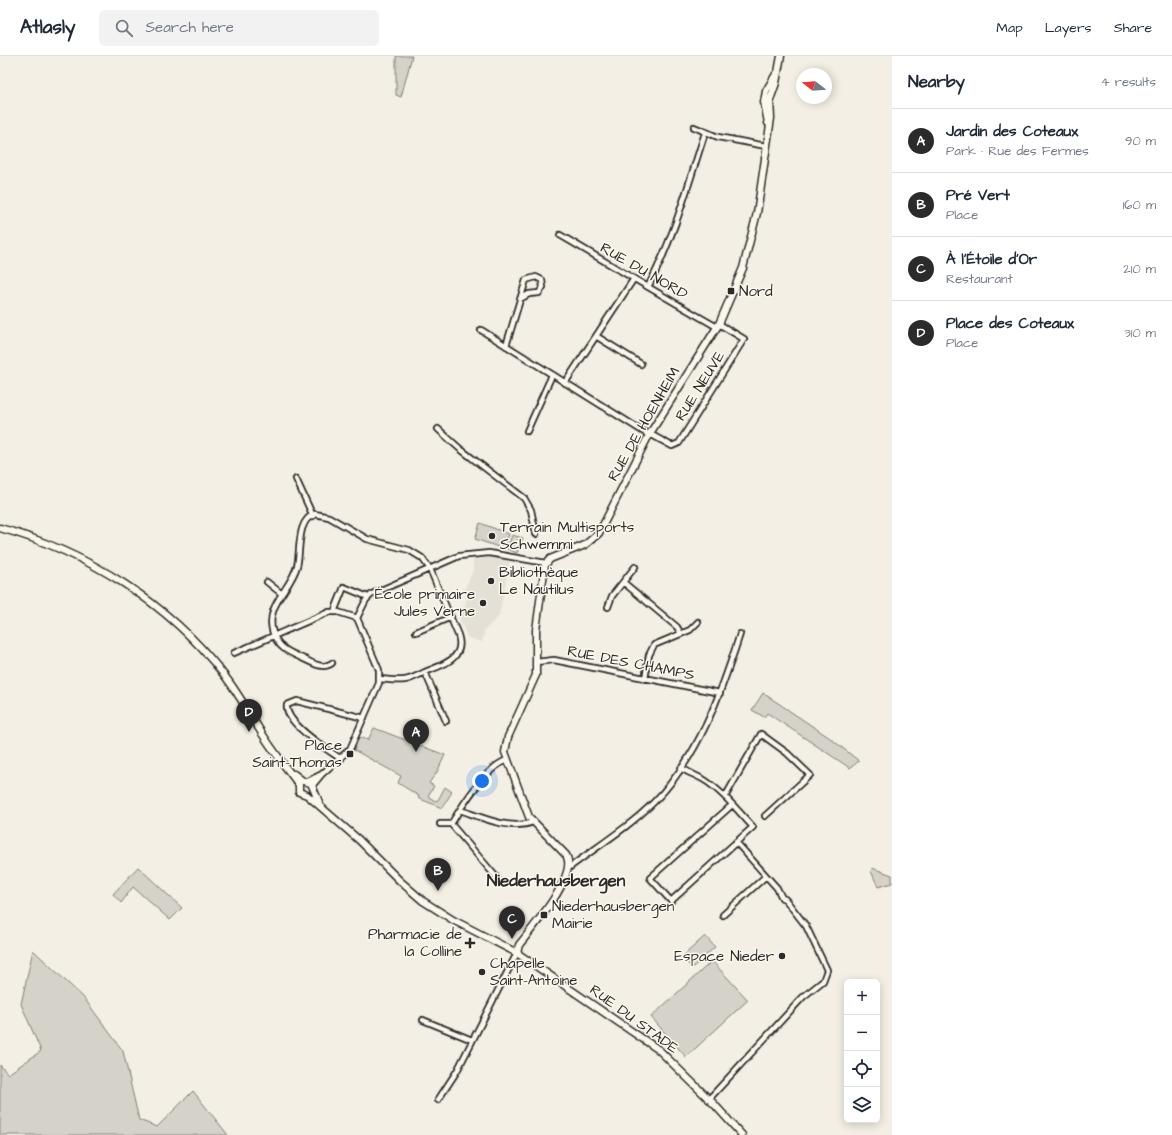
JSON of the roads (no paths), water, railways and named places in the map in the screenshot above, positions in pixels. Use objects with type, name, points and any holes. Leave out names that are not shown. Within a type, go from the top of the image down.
[{"type":"street","name":"RUE DE HOENHEIM","points":[[546,563],[550,559],[585,545],[599,533],[649,435],[718,326],[738,280],[748,252],[759,204],[771,118],[770,100],[776,83],[781,56]]},
{"type":"street","points":[[694,127],[705,133],[718,137],[766,146]]},
{"type":"street","points":[[648,286],[662,259],[676,223],[705,133]]},
{"type":"street","name":"RUE DU NORD","points":[[560,235],[633,280],[648,286],[718,326]]},
{"type":"street","points":[[506,346],[520,298],[525,283],[529,278],[536,277],[542,280],[543,287],[539,293],[529,294],[520,298]]},
{"type":"street","points":[[565,383],[633,280]]},
{"type":"street","name":"RUE NEUVE","points":[[649,435],[672,446],[679,443],[744,339],[718,326]]},
{"type":"street","points":[[481,330],[649,435]]},
{"type":"street","points":[[596,336],[641,364]]},
{"type":"street","points":[[527,431],[552,375]]},
{"type":"street","points":[[438,429],[459,448],[524,498],[531,510],[536,534]]},
{"type":"street","points":[[296,480],[313,516]]},
{"type":"street","points":[[332,663],[328,666],[320,666],[287,652],[279,646],[271,627],[272,617],[282,594],[293,577],[297,567],[302,531],[305,522],[313,516],[321,515],[333,519],[367,539],[412,551],[422,558],[430,569],[460,639],[458,651],[453,660],[406,680],[380,679]]},
{"type":"street","name":"RUE DU STADE","points":[[0,528],[36,540],[93,565],[128,585],[164,612],[194,640],[221,670],[267,741],[287,767],[307,786],[320,804],[423,901],[445,915],[516,953],[653,1046],[678,1067],[742,1135]]},
{"type":"street","points":[[357,618],[368,597],[372,594],[459,556],[478,553],[498,554],[546,563],[536,630],[535,679],[506,742],[505,752],[526,810],[533,822],[566,855],[570,866],[565,882],[519,945],[457,1072],[438,1100]]},
{"type":"street","points":[[608,608],[612,596],[636,567]]},
{"type":"street","points":[[267,582],[282,594]]},
{"type":"street","points":[[623,582],[677,627],[681,634]]},
{"type":"street","points":[[334,612],[344,587],[368,597]]},
{"type":"street","points":[[234,653],[334,612],[357,618]]},
{"type":"street","points":[[416,632],[451,617]]},
{"type":"street","points":[[307,786],[341,759],[350,749],[380,679],[379,670],[357,618]]},
{"type":"street","points":[[645,678],[650,655],[654,645],[690,630],[698,622]]},
{"type":"street","points":[[570,866],[653,802],[681,768],[711,715],[740,634]]},
{"type":"street","name":"RUE DES CHAMPS","points":[[536,662],[554,660],[720,693]]},
{"type":"street","points":[[425,672],[446,721]]},
{"type":"street","points":[[341,759],[306,735],[300,729],[287,708],[290,702],[297,701],[364,718]]},
{"type":"street","points":[[725,797],[761,734],[786,753],[810,775],[765,816]]},
{"type":"street","points":[[451,824],[468,797],[497,764],[507,760]]},
{"type":"street","points":[[681,768],[706,781],[725,797],[753,827],[671,901],[650,878],[732,805]]},
{"type":"street","points":[[460,810],[511,825],[524,825],[533,822]]},
{"type":"street","points":[[440,824],[451,824]]},
{"type":"street","points":[[451,824],[496,878]]},
{"type":"street","points":[[709,1099],[803,997],[826,976],[827,970],[806,926],[766,876],[736,842]]},
{"type":"street","points":[[723,915],[766,876]]},
{"type":"street","points":[[423,1020],[472,1040]]},
{"type":"place","name":"Nord","points":[[731,291]]},
{"type":"place","name":"Terrain Multisports Schwemmi","points":[[492,536]]},
{"type":"place","name":"Bibliothèque Le Nautilus","points":[[491,581]]},
{"type":"place","name":"École primaire Jules Verne","points":[[483,603]]},
{"type":"place","name":"Place des Coteaux","points":[[249,732]]},
{"type":"place","name":"Jardin des Coteaux","points":[[416,752]]},
{"type":"place","name":"Place Saint-Thomas","points":[[350,754]]},
{"type":"place","name":"Pré Vert","points":[[438,891]]},
{"type":"place","name":"Niederhausbergen Mairie","points":[[544,915]]},
{"type":"place","name":"À l'Étoile d'Or","points":[[512,939]]},
{"type":"place","name":"Pharmacie de la Colline","points":[[470,943]]},
{"type":"place","name":"Espace Nieder","points":[[782,956]]},
{"type":"place","name":"Chapelle Saint-Antoine","points":[[482,972]]},
{"type":"district","name":"Niederhausbergen","points":[[556,881]]}]
